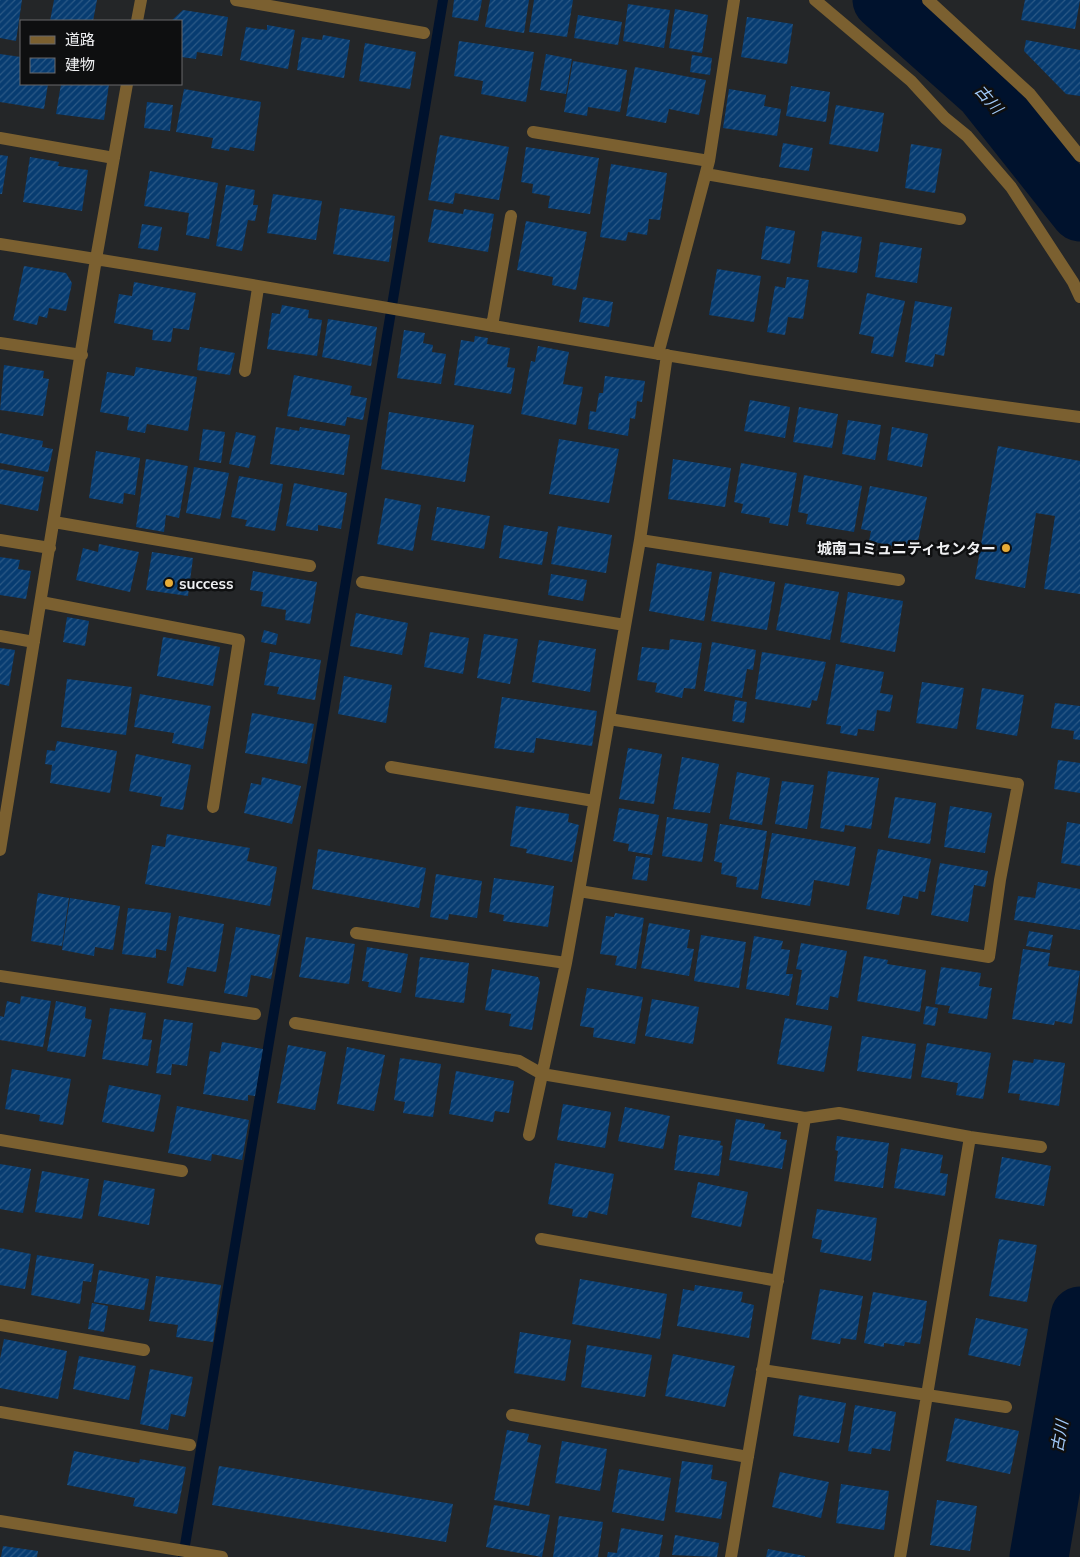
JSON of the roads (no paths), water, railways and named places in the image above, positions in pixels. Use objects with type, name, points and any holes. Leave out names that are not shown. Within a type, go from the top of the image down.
[{"type":"street","points":[[137,20],[141,0]]},
{"type":"street","points":[[236,0],[424,33]]},
{"type":"street","points":[[529,1135],[566,963],[640,540],[663,354],[709,161],[734,0]]},
{"type":"street","points":[[814,0],[911,81],[945,118],[967,136],[1011,187],[1073,282],[1080,297]]},
{"type":"street","points":[[928,0],[1030,94],[1080,156]]},
{"type":"street","points":[[0,850],[3,809],[41,602],[96,259],[127,85]]},
{"type":"street","points":[[533,132],[709,161]]},
{"type":"street","points":[[0,138],[114,158]]},
{"type":"street","points":[[706,174],[960,219]]},
{"type":"street","points":[[492,326],[511,216]]},
{"type":"street","points":[[0,244],[663,354],[990,406],[1080,417]]},
{"type":"street","points":[[245,370],[258,288]]},
{"type":"street","points":[[0,343],[82,355]]},
{"type":"street","points":[[54,522],[310,566]]},
{"type":"street","points":[[0,540],[50,548]]},
{"type":"street","points":[[640,540],[899,580]]},
{"type":"street","points":[[362,582],[625,626]]},
{"type":"street","points":[[41,602],[239,640],[213,807]]},
{"type":"street","points":[[0,636],[34,642]]},
{"type":"street","points":[[579,891],[988,958],[1018,784],[609,719]]},
{"type":"street","points":[[391,767],[594,801]]},
{"type":"street","points":[[356,933],[566,963]]},
{"type":"street","points":[[0,976],[255,1014]]},
{"type":"street","points":[[295,1022],[519,1061],[542,1074],[805,1118],[839,1113],[970,1137],[1041,1147]]},
{"type":"street","points":[[731,1557],[805,1118]]},
{"type":"street","points":[[900,1557],[970,1137]]},
{"type":"street","points":[[0,1140],[182,1171]]},
{"type":"street","points":[[541,1240],[778,1281]]},
{"type":"street","points":[[0,1325],[144,1350]]},
{"type":"street","points":[[762,1370],[1006,1407]]},
{"type":"street","points":[[0,1412],[190,1444]]},
{"type":"street","points":[[512,1415],[748,1457]]},
{"type":"street","points":[[0,1521],[222,1557]]},
{"type":"waterway","points":[[183,1557],[443,0]]},
{"type":"waterway","name":"古川","points":[[882,0],[984,91],[1080,212]]},
{"type":"waterway","name":"古川","points":[[1039,1557],[1080,1316]]},
{"type":"place","name":"城南コミュニティセンター","points":[[1006,548]]},
{"type":"place","name":"success","points":[[169,583]]}]
